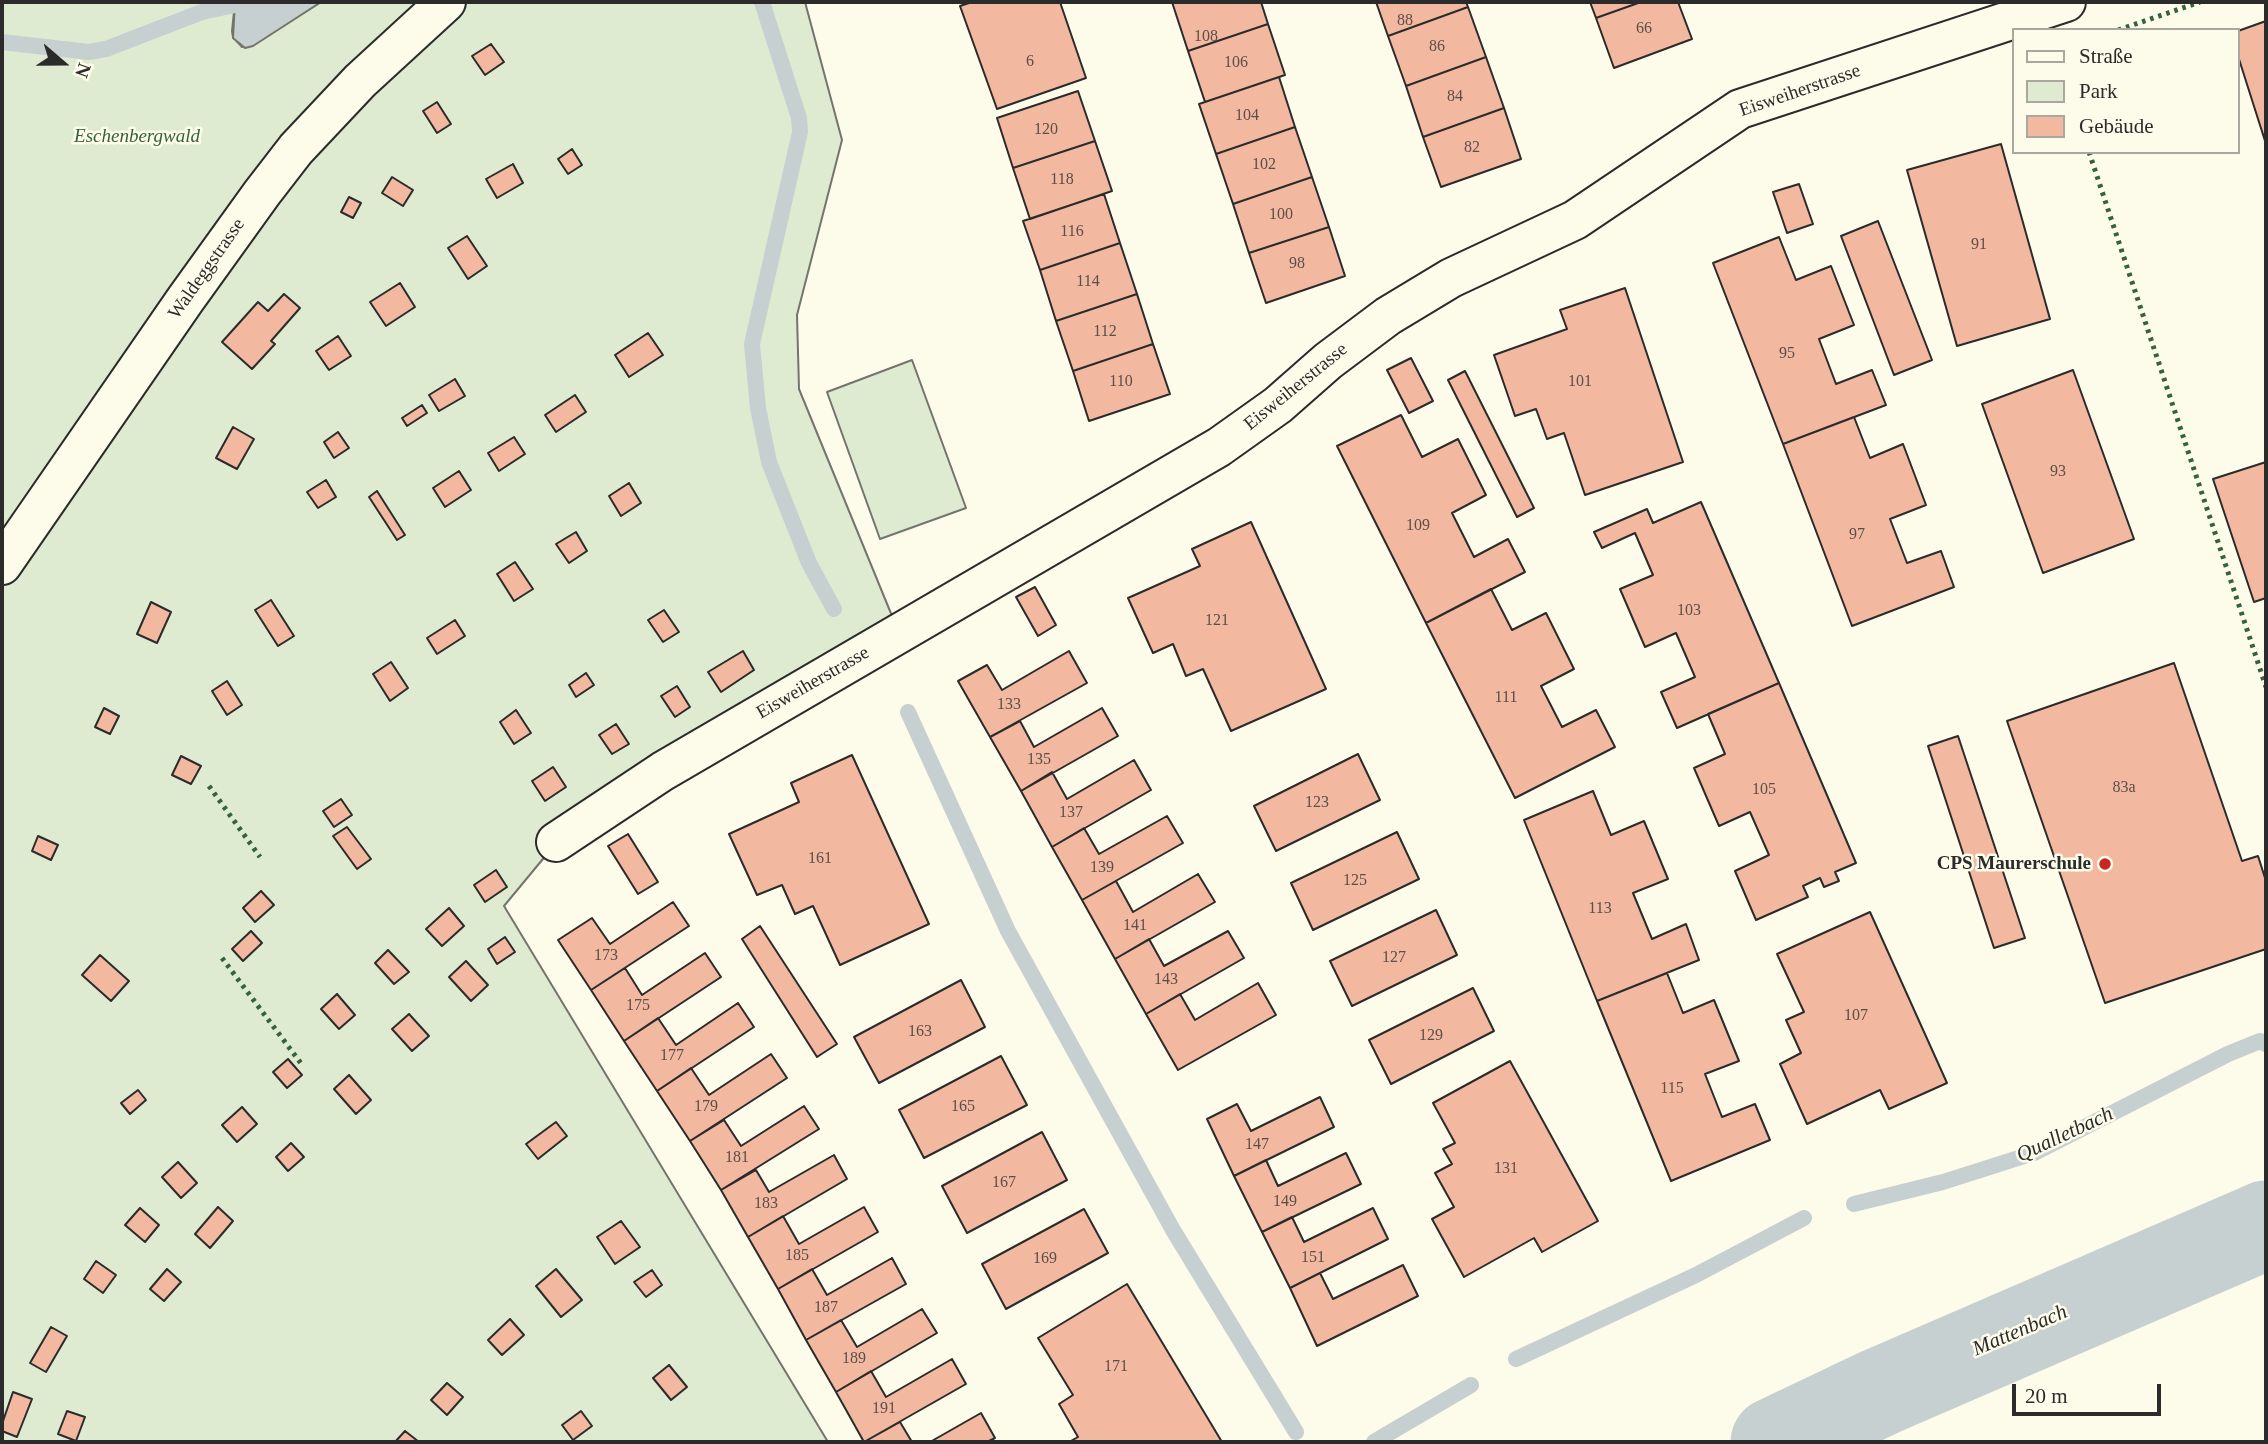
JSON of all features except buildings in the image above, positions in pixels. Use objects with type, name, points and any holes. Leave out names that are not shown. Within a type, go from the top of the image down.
[{"type":"street","name":"Waldeggstrasse","points":[[2,565],[270,182],[336,105],[446,2]]},
{"type":"street","name":"Eisweiherstrasse","points":[[556,842],[663,771],[1219,447],[1278,405],[1328,361],[1388,316],[1451,278],[1575,220],[1740,109],[2066,2]]},
{"type":"green space","name":"Eschenbergwald","points":[[2,2],[235,2],[232,31],[233,37],[242,47],[321,2],[805,2],[842,140],[797,315],[799,389],[899,633],[557,842],[504,906],[828,1442],[2,1442]]},
{"type":"green space","points":[[912,360],[966,508],[880,539],[827,392]]},
{"type":"shaded area","points":[[235,2],[321,2],[253,46],[245,48],[233,38]]},
{"type":"waterway","points":[[2,42],[89,52],[106,49],[202,12],[249,2]]},
{"type":"waterway","points":[[762,2],[799,118],[800,132],[752,344],[758,408],[769,462],[809,563],[834,609]]},
{"type":"waterway","points":[[908,712],[1008,931],[1173,1230],[1296,1432]]},
{"type":"waterway","name":"Qualletbach","points":[[1854,1204],[1943,1182],[2034,1153],[2228,1054],[2260,1041],[2266,1044]]},
{"type":"waterway","name":"Qualletbach","points":[[1516,1359],[1696,1275],[1804,1218]]},
{"type":"waterway","name":"Mattenbach","points":[[1775,1442],[1880,1392],[2266,1225]]},
{"type":"waterway","name":"Qualletbach","points":[[1374,1442],[1471,1385]]},
{"type":"hedge","points":[[2124,28],[2200,2]]},
{"type":"hedge","points":[[2090,154],[2266,687]]},
{"type":"hedge","points":[[209,786],[260,857]]},
{"type":"hedge","points":[[222,958],[303,1066]]},
{"type":"place","name":"CPS Maurerschule","points":[[2105,864]]}]
